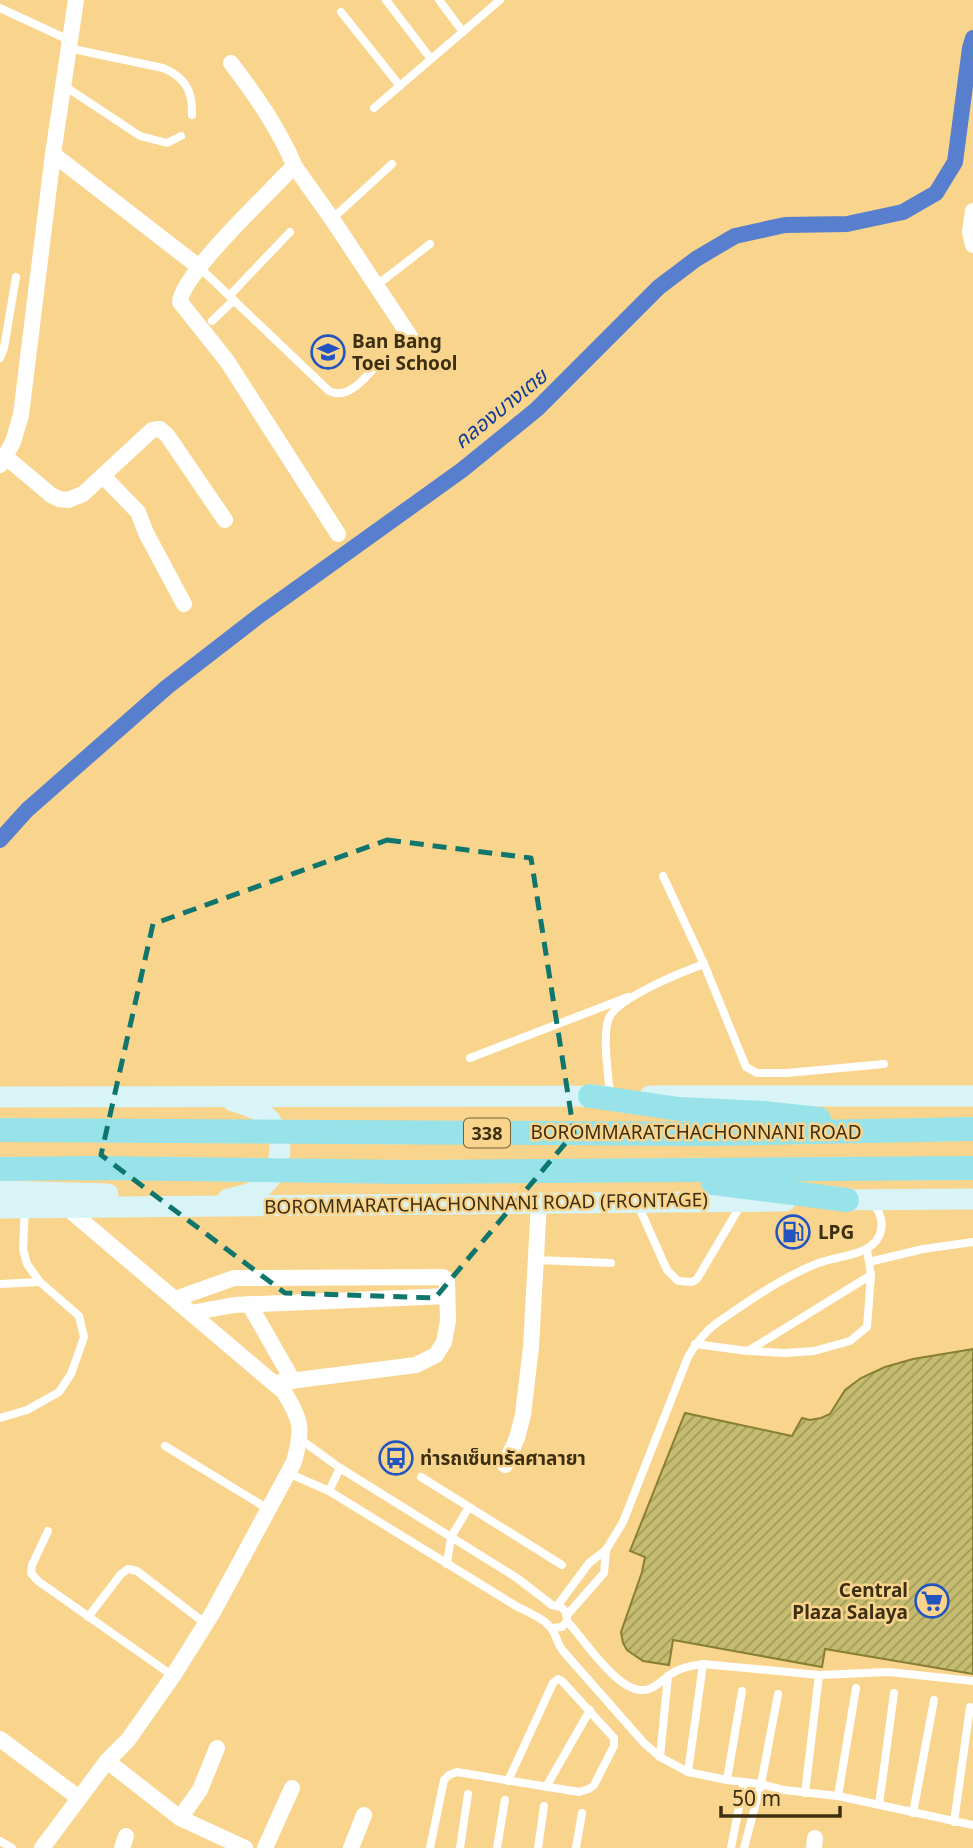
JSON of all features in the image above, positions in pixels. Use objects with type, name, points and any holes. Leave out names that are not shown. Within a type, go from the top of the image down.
[{"type":"highway","points":[[600,1096],[679,1109],[763,1113],[920,1129]]},
{"type":"highway","name":"BOROMMARATCHACHONNANI ROAD","points":[[0,1130],[708,1135],[973,1129]]},
{"type":"highway","name":"BOROMMARATCHACHONNANI ROAD","points":[[0,1169],[413,1172],[973,1168]]},
{"type":"highway","points":[[625,1170],[859,1200]]},
{"type":"main road","name":"338","points":[[0,1097],[973,1096]]},
{"type":"main road","points":[[0,1111],[229,1101],[256,1109],[268,1118],[280,1147],[276,1168],[259,1189],[228,1199],[0,1191]]},
{"type":"main road","name":"BOROMMARATCHACHONNANI ROAD (FRONTAGE)","points":[[0,1208],[973,1199]]},
{"type":"street","points":[[76,0],[53,154],[22,415],[3,461],[51,495],[68,500],[83,494],[152,430],[160,429],[167,435],[225,520]]},
{"type":"street","points":[[231,63],[284,140],[295,167],[411,338]]},
{"type":"street","points":[[53,154],[199,267]]},
{"type":"street","points":[[295,167],[199,267],[181,293],[180,302],[227,360],[338,534]]},
{"type":"street","points":[[973,211],[970,232],[973,245]]},
{"type":"street","points":[[103,476],[138,512],[146,533],[184,604]]},
{"type":"street","points":[[505,1465],[517,1438],[523,1415],[531,1347],[539,1203]]},
{"type":"street","points":[[42,1848],[107,1761],[128,1740],[206,1624],[294,1462],[300,1439],[298,1415],[284,1392],[67,1208]]},
{"type":"street","points":[[175,1299],[234,1278],[443,1277],[447,1280],[448,1321],[444,1342],[436,1355],[428,1360],[416,1365],[274,1383]]},
{"type":"street","points":[[339,1300],[340,1278]]},
{"type":"street","points":[[191,1313],[249,1304],[447,1296]]},
{"type":"street","points":[[249,1304],[293,1381]]},
{"type":"street","points":[[0,1740],[79,1798]]},
{"type":"street","points":[[180,1818],[200,1790],[217,1748]]},
{"type":"street","points":[[107,1761],[180,1818],[245,1848]]},
{"type":"street","points":[[265,1848],[292,1788]]},
{"type":"street","points":[[351,1848],[364,1815]]},
{"type":"lane","points":[[386,0],[431,58]]},
{"type":"lane","points":[[439,0],[463,32]]},
{"type":"lane","points":[[374,108],[496,1]]},
{"type":"lane","points":[[0,8],[69,44],[176,73],[186,82],[191,93],[192,115]]},
{"type":"lane","points":[[341,12],[400,86]]},
{"type":"lane","points":[[63,85],[140,136],[167,143],[181,136]]},
{"type":"lane","points":[[332,219],[392,164]]},
{"type":"lane","points":[[212,321],[290,232]]},
{"type":"lane","points":[[377,285],[430,244]]},
{"type":"lane","points":[[199,267],[329,391],[335,393],[352,389],[379,363]]},
{"type":"lane","points":[[0,358],[16,277]]},
{"type":"lane","points":[[663,876],[704,964],[746,1067],[757,1073],[787,1073],[884,1064]]},
{"type":"lane","points":[[470,1058],[638,993],[704,964]]},
{"type":"lane","points":[[600,1096],[610,1016],[638,993]]},
{"type":"lane","points":[[544,1620],[545,1612],[555,1605],[590,1563],[606,1550],[629,1510],[695,1344],[705,1331],[798,1271],[841,1255],[867,1250],[877,1240],[882,1220],[878,1210],[859,1200]]},
{"type":"lane","points":[[636,1202],[667,1270],[678,1281],[692,1282],[697,1279],[744,1201]]},
{"type":"lane","points":[[0,1418],[27,1410],[59,1392],[71,1374],[84,1338],[79,1316],[40,1283],[27,1265],[23,1249],[25,1208]]},
{"type":"lane","points":[[869,1262],[923,1249],[973,1242]]},
{"type":"lane","points":[[695,1344],[785,1353],[814,1351],[850,1341],[867,1327],[871,1275],[867,1250]]},
{"type":"lane","points":[[536,1260],[611,1263]]},
{"type":"lane","points":[[748,1351],[871,1275]]},
{"type":"lane","points":[[0,1284],[40,1283]]},
{"type":"lane","points":[[300,1439],[340,1468],[528,1585],[555,1605],[622,1684],[641,1691],[650,1689],[685,1667],[703,1664],[819,1675],[889,1672],[973,1681]]},
{"type":"lane","points":[[165,1446],[268,1509]]},
{"type":"lane","points":[[328,1491],[340,1468]]},
{"type":"lane","points":[[288,1473],[328,1491],[544,1620],[553,1628],[558,1644],[577,1668],[632,1731],[660,1757],[688,1772],[805,1793],[838,1796],[973,1825]]},
{"type":"lane","points":[[421,1477],[562,1564]]},
{"type":"lane","points":[[447,1564],[451,1537],[469,1507]]},
{"type":"lane","points":[[48,1531],[31,1573],[38,1581],[173,1676]]},
{"type":"lane","points":[[553,1628],[559,1628],[604,1573],[606,1550]]},
{"type":"lane","points":[[88,1617],[121,1574],[128,1569],[136,1571],[206,1624]]},
{"type":"lane","points":[[688,1772],[703,1664]]},
{"type":"lane","points":[[805,1793],[819,1675]]},
{"type":"lane","points":[[660,1757],[668,1676]]},
{"type":"lane","points":[[430,1848],[444,1780],[449,1775],[457,1772],[508,1781],[579,1792],[589,1790],[614,1746],[614,1738],[558,1679],[553,1683],[508,1781]]},
{"type":"lane","points":[[838,1796],[856,1688]]},
{"type":"lane","points":[[727,1780],[742,1690]]},
{"type":"lane","points":[[879,1805],[894,1693]]},
{"type":"lane","points":[[744,1848],[761,1784],[778,1694]]},
{"type":"lane","points":[[913,1813],[934,1700]]},
{"type":"lane","points":[[954,1822],[970,1707]]},
{"type":"lane","points":[[546,1787],[590,1710]]},
{"type":"lane","points":[[731,1848],[744,1782]]},
{"type":"lane","points":[[460,1848],[468,1794]]},
{"type":"lane","points":[[498,1848],[505,1800]]},
{"type":"lane","points":[[538,1848],[544,1806]]},
{"type":"lane","points":[[576,1848],[582,1812]]},
{"type":"lane","points":[[0,1841],[12,1848]]},
{"type":"highlighted area","points":[[387,840],[531,858],[574,1133],[435,1298],[285,1293],[101,1155],[153,924]]},
{"type":"building","points":[[973,1349],[973,1674],[825,1649],[822,1667],[673,1640],[669,1665],[643,1661],[627,1650],[621,1632],[645,1557],[630,1551],[685,1413],[792,1436],[802,1418],[810,1420],[830,1414],[845,1390],[861,1378],[913,1359]]},
{"type":"waterway","name":"คลองบางเตย","points":[[0,840],[27,810],[167,687],[260,615],[462,470],[537,409],[659,287],[696,259],[735,236],[785,225],[847,224],[903,212],[936,193],[955,162],[973,38]]},
{"type":"place","name":"Ban Bang Toei School","points":[[328,352]]},
{"type":"place","name":"LPG","points":[[793,1232]]},
{"type":"place","name":"ท่ารถเซ็นทรัลศาลายา","points":[[396,1458]]},
{"type":"place","name":"Central Plaza Salaya","points":[[932,1601]]}]
